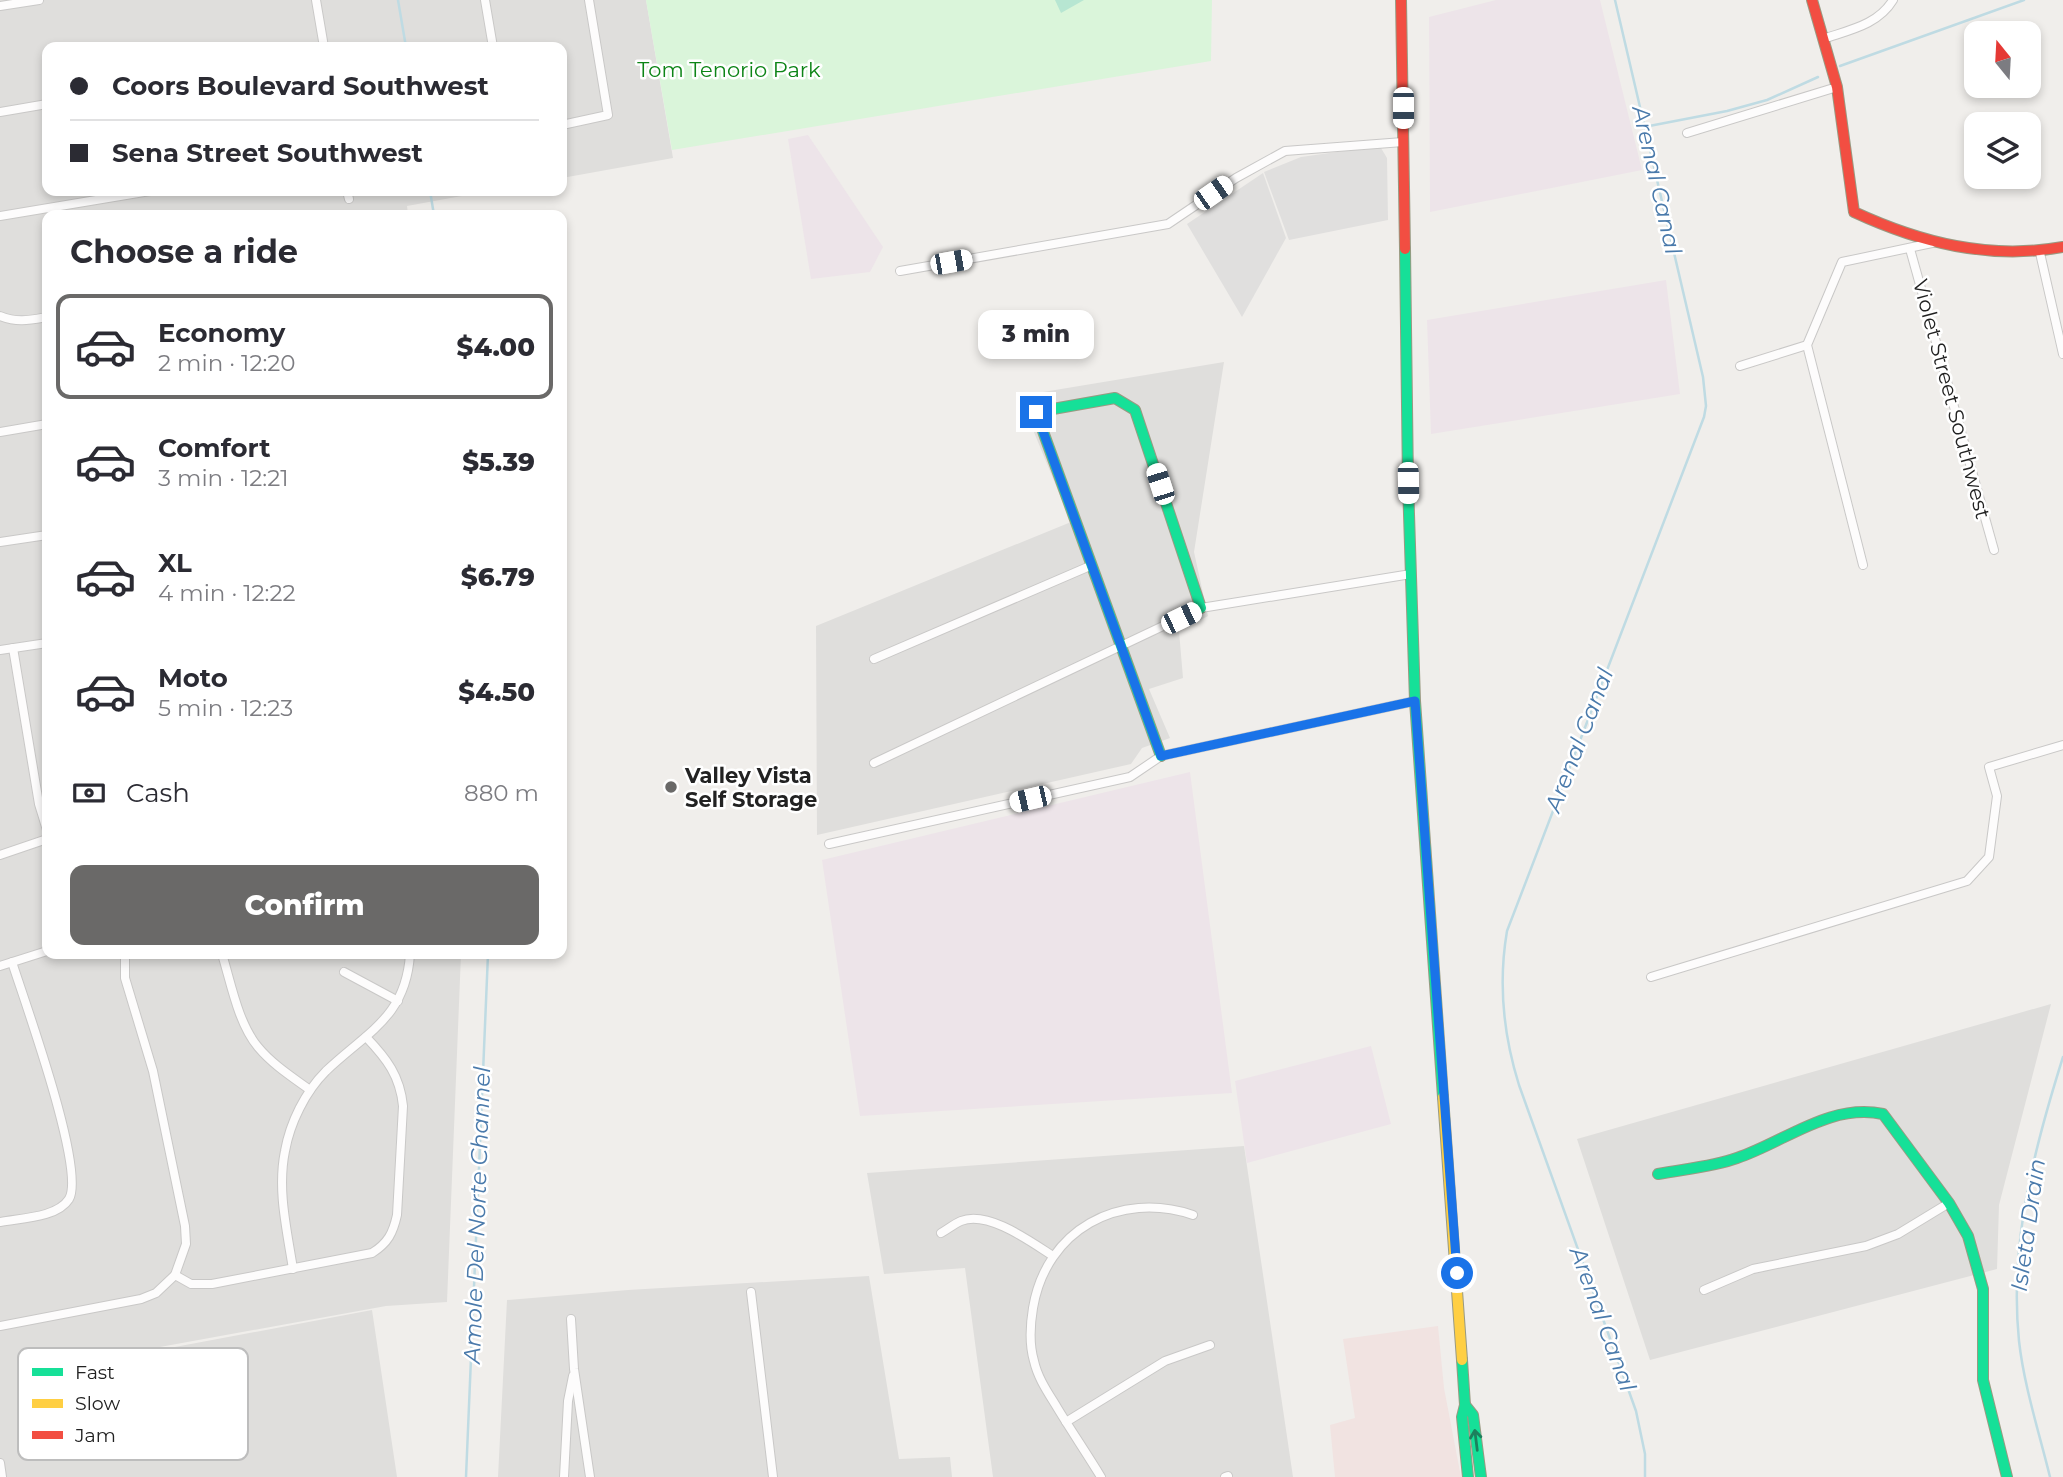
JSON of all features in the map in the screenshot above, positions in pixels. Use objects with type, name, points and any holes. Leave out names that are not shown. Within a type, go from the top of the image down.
[{"type":"street","points":[[0,6],[39,0]]},
{"type":"street","points":[[316,0],[323,42]]},
{"type":"street","points":[[485,0],[492,42]]},
{"type":"street","points":[[567,124],[608,115],[589,0]]},
{"type":"street","points":[[1401,0],[1410,574],[1415,701],[1468,1477]]},
{"type":"street","points":[[1812,0],[1837,87],[1854,212],[1914,238],[2000,254],[2040,253],[2063,247]]},
{"type":"street","points":[[1823,39],[1875,20],[1886,12],[1893,0]]},
{"type":"street","points":[[1687,134],[1837,87]]},
{"type":"street","points":[[0,112],[42,105]]},
{"type":"street","points":[[900,271],[1168,224],[1236,178],[1285,151],[1403,142]]},
{"type":"street","points":[[0,216],[89,196]]},
{"type":"street","points":[[1863,565],[1807,345],[1842,262],[1934,242]]},
{"type":"street","name":"Violet Street Southwest","points":[[1910,249],[1994,550]]},
{"type":"street","points":[[2040,253],[2063,354]]},
{"type":"street","points":[[0,316],[12,321],[42,318]]},
{"type":"street","points":[[1740,366],[1807,345]]},
{"type":"street","points":[[1161,756],[1036,412],[1115,398],[1135,410],[1201,608]]},
{"type":"street","points":[[0,432],[42,425]]},
{"type":"street","points":[[0,542],[42,536]]},
{"type":"street","points":[[874,659],[1090,566]]},
{"type":"street","points":[[874,763],[1201,608],[1410,574]]},
{"type":"street","points":[[0,650],[42,644]]},
{"type":"street","points":[[13,648],[42,814]]},
{"type":"street","points":[[829,845],[1130,777],[1161,756],[1415,701]]},
{"type":"street","points":[[1651,977],[1967,881],[1989,857],[1997,796],[1989,766],[2063,745]]},
{"type":"street","points":[[0,855],[42,841]]},
{"type":"street","points":[[0,966],[42,953]]},
{"type":"street","points":[[0,1326],[141,1299],[156,1293],[175,1275],[186,1244],[186,1226],[153,1071],[124,978],[122,959]]},
{"type":"street","points":[[224,959],[242,1017],[257,1046],[282,1070],[310,1090]]},
{"type":"street","points":[[293,1269],[282,1200],[282,1168],[288,1138],[310,1090],[325,1072],[390,1014],[408,978],[410,959]]},
{"type":"street","points":[[0,1222],[58,1209],[69,1199],[73,1187],[58,1111],[12,962]]},
{"type":"street","points":[[344,972],[398,1001]]},
{"type":"street","points":[[175,1275],[191,1284],[212,1284],[372,1253],[385,1245],[393,1231],[397,1215],[403,1107],[401,1091],[390,1064],[366,1037]]},
{"type":"street","points":[[1658,1174],[1737,1158],[1828,1119],[1861,1111],[1872,1110],[1883,1114],[1949,1203],[1968,1236],[1983,1289],[1983,1380],[2007,1477]]},
{"type":"street","points":[[1704,1290],[1753,1269],[1866,1245],[1898,1234],[1949,1203]]},
{"type":"street","points":[[1101,1477],[1041,1381],[1034,1363],[1030,1343],[1035,1292],[1046,1266],[1073,1234],[1088,1223],[1105,1215],[1160,1206],[1193,1215]]},
{"type":"street","points":[[942,1233],[961,1221],[982,1221],[1001,1225],[1054,1256]]},
{"type":"street","points":[[751,1292],[774,1477]]},
{"type":"street","points":[[570,1320],[574,1369],[590,1477]]},
{"type":"street","points":[[1066,1422],[1165,1361],[1210,1345]]},
{"type":"street","points":[[564,1477],[568,1401],[574,1369]]},
{"type":"street","points":[[1465,1405],[1473,1415],[1481,1477]]},
{"type":"street","points":[[0,1463],[2,1477]]},
{"type":"shaded area","points":[[0,0],[646,0],[673,158],[567,177],[567,42],[42,42],[42,196],[462,196],[407,206],[407,210],[42,210],[42,959],[461,959],[447,1302],[386,1306],[155,1348],[18,1348],[18,1460],[248,1460],[248,1348],[170,1348],[372,1310],[397,1477],[0,1477]]},
{"type":"shaded area","points":[[1496,0],[1600,0],[1642,170],[1430,212],[1429,17]]},
{"type":"shaded area","points":[[808,135],[883,247],[870,272],[811,279],[788,139]]},
{"type":"shaded area","points":[[1381,148],[1387,158],[1388,220],[1289,240],[1264,172],[1301,157]]},
{"type":"shaded area","points":[[1263,173],[1286,238],[1242,317],[1187,224]]},
{"type":"shaded area","points":[[1666,280],[1680,394],[1431,434],[1427,320]]},
{"type":"shaded area","points":[[1224,362],[1194,552],[1208,616],[1179,631],[1183,678],[1149,689],[1170,738],[1142,748],[1131,764],[817,835],[816,626],[1071,522],[1019,396]]},
{"type":"shaded area","points":[[1190,772],[1232,1093],[860,1116],[822,860]]},
{"type":"shaded area","points":[[2051,1004],[1999,1205],[1997,1269],[1650,1360],[1577,1139]]},
{"type":"shaded area","points":[[1371,1046],[1391,1124],[1247,1163],[1235,1081]]},
{"type":"shaded area","points":[[1244,1146],[1293,1477],[993,1477],[965,1268],[884,1274],[867,1173]]},
{"type":"shaded area","points":[[869,1276],[899,1459],[950,1457],[952,1477],[498,1477],[507,1300]]},
{"type":"shaded area","points":[[1438,1326],[1444,1388],[1461,1477],[1335,1477],[1330,1425],[1355,1418],[1343,1339]]},
{"type":"green space","name":"Tom Tenorio Park","points":[[646,0],[1212,0],[1211,61],[672,150]]},
{"type":"green space","points":[[1055,0],[1084,0],[1061,13]]},
{"type":"waterway","name":"Amole Del Norte Channel","points":[[398,0],[405,42]]},
{"type":"waterway","name":"Arenal Canal","points":[[1615,0],[1703,377],[1706,406],[1507,931],[1503,990],[1509,1047],[1519,1085],[1636,1411],[1645,1454],[1645,1477]]},
{"type":"waterway","points":[[1840,66],[2024,0]]},
{"type":"waterway","points":[[1644,127],[1727,111],[1767,100],[1818,77]]},
{"type":"waterway","name":"Amole Del Norte Channel","points":[[431,196],[433,210]]},
{"type":"waterway","name":"Amole Del Norte Channel","points":[[466,1477],[488,959]]},
{"type":"waterway","name":"Isleta Drain","points":[[2050,1477],[2021,1358],[2017,1305],[2018,1269],[2026,1197],[2042,1127],[2063,1057]]},
{"type":"traffic: fast","points":[[1405,249],[1408,483],[1415,701],[1443,1097]]},
{"type":"traffic: fast","points":[[1161,756],[1036,412],[1115,398],[1135,410],[1201,608]]},
{"type":"traffic: fast","points":[[1658,1174],[1737,1158],[1808,1126],[1844,1114],[1883,1114],[1949,1203],[1968,1236],[1983,1289],[1983,1380],[2007,1477]]},
{"type":"traffic: fast","points":[[1462,1360],[1465,1405],[1462,1417],[1468,1477]]},
{"type":"traffic: fast","points":[[1465,1405],[1473,1415],[1481,1477]]},
{"type":"traffic: slow","points":[[1443,1097],[1462,1360]]},
{"type":"traffic: jam","points":[[1401,0],[1405,249]]},
{"type":"traffic: jam","points":[[1812,0],[1837,87],[1854,212],[1905,232],[1956,246],[2009,251],[2063,247]]},
{"type":"place","name":"Valley Vista Self Storage","points":[[671,787]]},
{"type":"route","points":[[1036,412],[1161,756],[1415,701],[1457,1273]]}]
